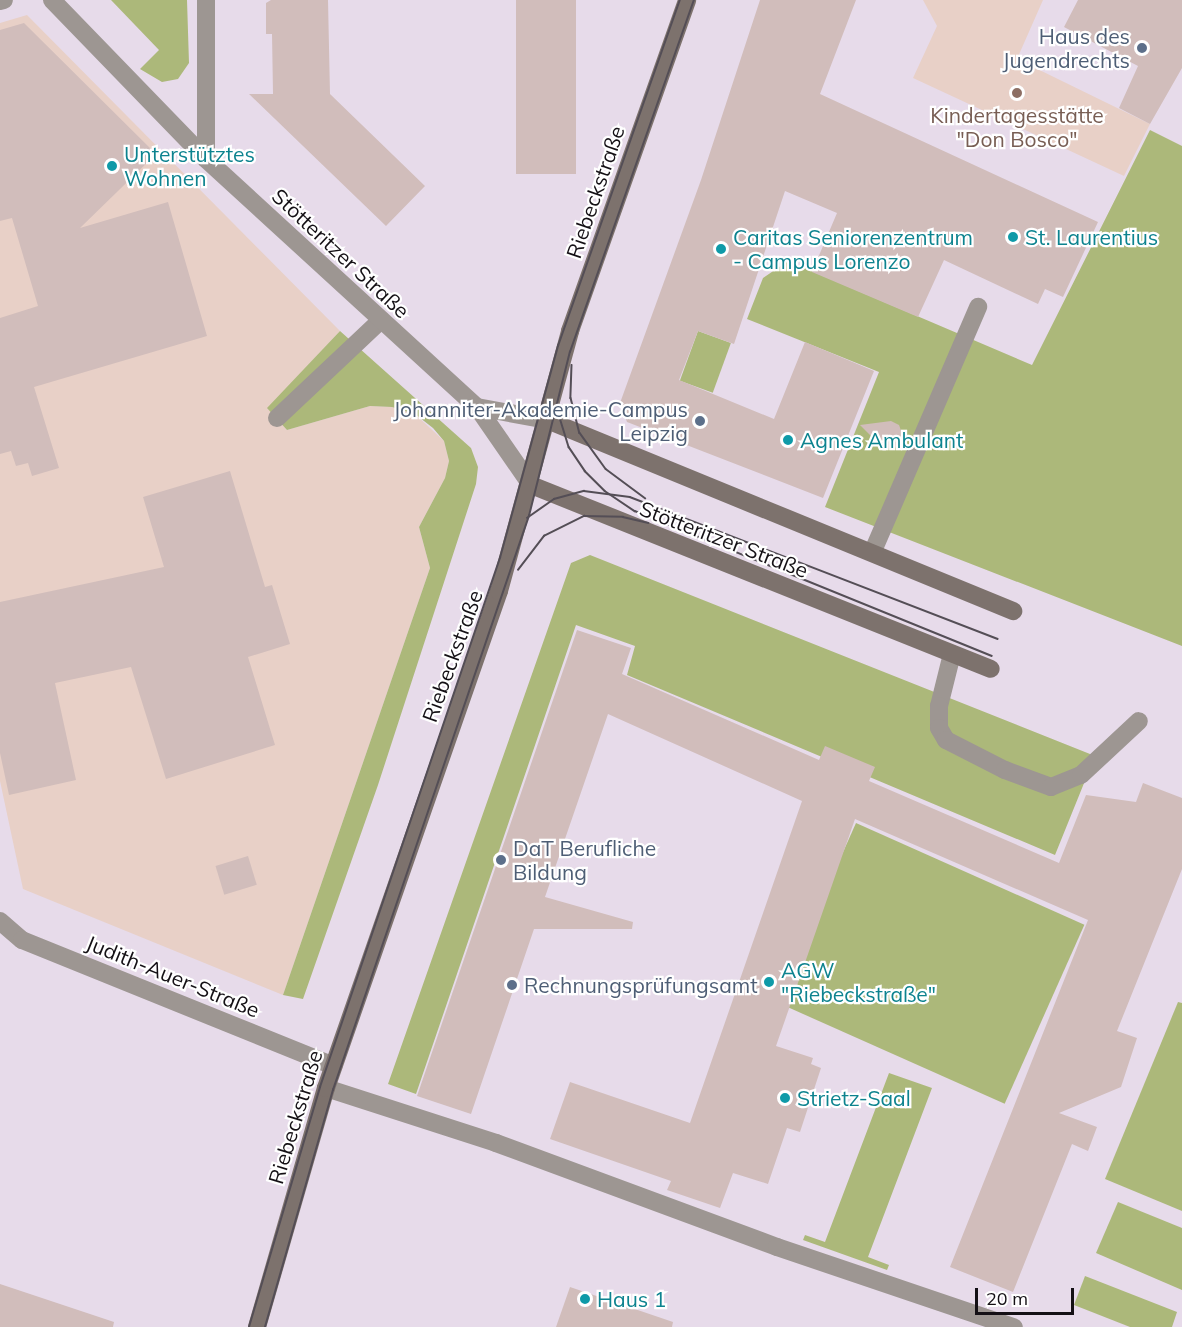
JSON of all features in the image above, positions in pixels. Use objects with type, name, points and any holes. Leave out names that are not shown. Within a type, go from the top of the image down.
[{"type":"main road","name":"Riebeckstraße","points":[[257,1327],[326,1088],[499,591],[531,485],[575,317],[687,0]]},
{"type":"main road","name":"Stötteritzer Straße","points":[[547,420],[873,551],[1013,611]]},
{"type":"main road","name":"Stötteritzer Straße","points":[[531,485],[990,669]]},
{"type":"street","points":[[0,1],[4,0]]},
{"type":"street","name":"Stötteritzer Straße","points":[[52,0],[206,159],[477,406],[531,485]]},
{"type":"street","points":[[206,0],[206,159]]},
{"type":"street","points":[[873,551],[978,307]]},
{"type":"street","points":[[277,418],[381,320]]},
{"type":"street","name":"Stötteritzer Straße","points":[[477,406],[547,420]]},
{"type":"street","points":[[952,654],[939,706],[939,728],[946,740],[1042,784],[1051,787],[1081,776],[1139,721]]},
{"type":"street","name":"Judith-Auer-Straße","points":[[0,921],[22,940],[334,1066]]},
{"type":"street","points":[[326,1088],[496,1143],[777,1247],[1014,1327]]},
{"type":"shaded area","name":"Kindertagesstätte \"Don Bosco\"","points":[[923,0],[1043,0],[1017,59],[1150,124],[1124,176],[913,78],[937,26]]},
{"type":"shaded area","points":[[27,15],[340,331],[268,408],[287,430],[370,406],[392,407],[415,414],[444,441],[449,461],[445,478],[419,527],[430,568],[283,995],[23,889],[0,781],[0,23]]},
{"type":"green space","points":[[111,0],[187,0],[189,63],[178,79],[162,82],[140,69],[159,50]]},
{"type":"green space","points":[[1150,130],[1182,146],[1182,646],[825,507],[879,372],[747,319],[763,278],[788,261],[1032,365]]},
{"type":"green space","points":[[340,331],[471,448],[478,467],[476,484],[378,785],[303,999],[283,995],[430,568],[419,527],[445,478],[449,461],[444,441],[433,428],[415,414],[392,407],[370,406],[287,430],[267,408]]},
{"type":"green space","points":[[698,331],[731,343],[713,393],[680,381]]},
{"type":"green space","points":[[590,555],[1095,756],[1055,855],[627,675],[635,646],[576,625],[416,1094],[388,1084],[571,563]]},
{"type":"green space","points":[[856,823],[1084,925],[1005,1104],[776,1002]]},
{"type":"green space","points":[[1178,1002],[1182,1003],[1182,1211],[1105,1179]]},
{"type":"green space","points":[[889,1073],[932,1088],[868,1257],[889,1265],[887,1270],[803,1240],[805,1235],[825,1242]]},
{"type":"green space","points":[[1118,1202],[1182,1228],[1182,1290],[1096,1253]]},
{"type":"green space","points":[[1085,1276],[1177,1312],[1172,1327],[1130,1327],[1074,1305]]},
{"type":"building","points":[[271,0],[328,0],[330,94],[425,186],[386,226],[249,94],[273,94],[272,34],[266,34],[266,3]]},
{"type":"building","points":[[516,0],[576,0],[576,174],[516,174]]},
{"type":"building","points":[[760,0],[856,0],[820,94],[1098,222],[1063,297],[1045,289],[1038,304],[944,260],[918,317],[812,272],[837,213],[785,191],[734,344],[698,331],[679,380],[774,419],[805,342],[874,371],[823,498],[627,422],[620,403],[701,180]]},
{"type":"building","name":"Haus des Jugendrechts","points":[[1078,0],[1182,0],[1182,68],[1150,124],[1119,108],[1138,66],[1064,27]]},
{"type":"building","points":[[24,23],[156,154],[80,228],[168,202],[207,336],[34,387],[59,468],[32,476],[28,463],[16,466],[11,451],[0,454],[0,318],[38,306],[12,218],[0,221],[0,30]]},
{"type":"building","points":[[891,421],[899,425],[903,436],[901,444],[893,449],[883,448],[860,425]]},
{"type":"building","points":[[230,471],[265,587],[272,585],[290,644],[248,657],[275,745],[166,779],[131,667],[55,683],[76,780],[9,795],[0,753],[0,602],[164,567],[143,497]]},
{"type":"building","points":[[577,630],[631,648],[622,674],[819,760],[825,746],[875,767],[869,781],[1059,863],[1086,795],[1136,802],[1143,783],[1182,798],[1182,869],[1117,1031],[1137,1038],[1121,1087],[1059,1113],[1097,1127],[1088,1151],[1072,1144],[1013,1292],[950,1267],[1088,920],[855,819],[776,1046],[813,1058],[811,1064],[821,1068],[800,1132],[787,1128],[768,1184],[733,1173],[720,1208],[667,1190],[671,1181],[550,1139],[570,1082],[690,1123],[802,801],[608,714],[545,897],[633,922],[632,929],[534,929],[471,1114],[417,1096]]},
{"type":"building","points":[[248,856],[257,885],[224,895],[215,866]]},
{"type":"building","points":[[0,1284],[114,1322],[113,1327],[0,1327]]},
{"type":"building","name":"Haus 1","points":[[570,1287],[673,1322],[672,1327],[556,1327]]},
{"type":"tram line","points":[[249,1327],[320,1087],[500,558],[558,346],[680,0]]},
{"type":"tram line","points":[[265,1327],[333,1090],[529,516],[570,352],[694,0]]},
{"type":"tram line","points":[[572,365],[571,398],[580,433],[606,469],[645,498]]},
{"type":"tram line","points":[[557,408],[569,447],[585,471],[605,491],[635,511],[992,656]]},
{"type":"tram line","points":[[527,518],[554,499],[584,491],[630,497],[998,639]]},
{"type":"tram line","points":[[518,570],[544,536],[584,516],[623,517],[648,523]]},
{"type":"place","name":"Haus des Jugendrechts","points":[[1142,48]]},
{"type":"place","name":"Kindertagesstätte \"Don Bosco\"","points":[[1017,93]]},
{"type":"place","name":"Unterstütztes Wohnen","points":[[112,166]]},
{"type":"place","name":"St. Laurentius","points":[[1013,237]]},
{"type":"place","name":"Caritas Seniorenzentrum - Campus Lorenzo","points":[[721,249]]},
{"type":"place","name":"Johanniter-Akademie-Campus Leipzig","points":[[700,421]]},
{"type":"place","name":"Agnes Ambulant","points":[[788,440]]},
{"type":"place","name":"DaT Berufliche Bildung","points":[[501,860]]},
{"type":"place","name":"AGW \"Riebeckstraße\"","points":[[769,982]]},
{"type":"place","name":"Rechnungsprüfungsamt","points":[[512,985]]},
{"type":"place","name":"Strietz-Saal","points":[[785,1098]]},
{"type":"place","name":"Haus 1","points":[[585,1299]]}]
